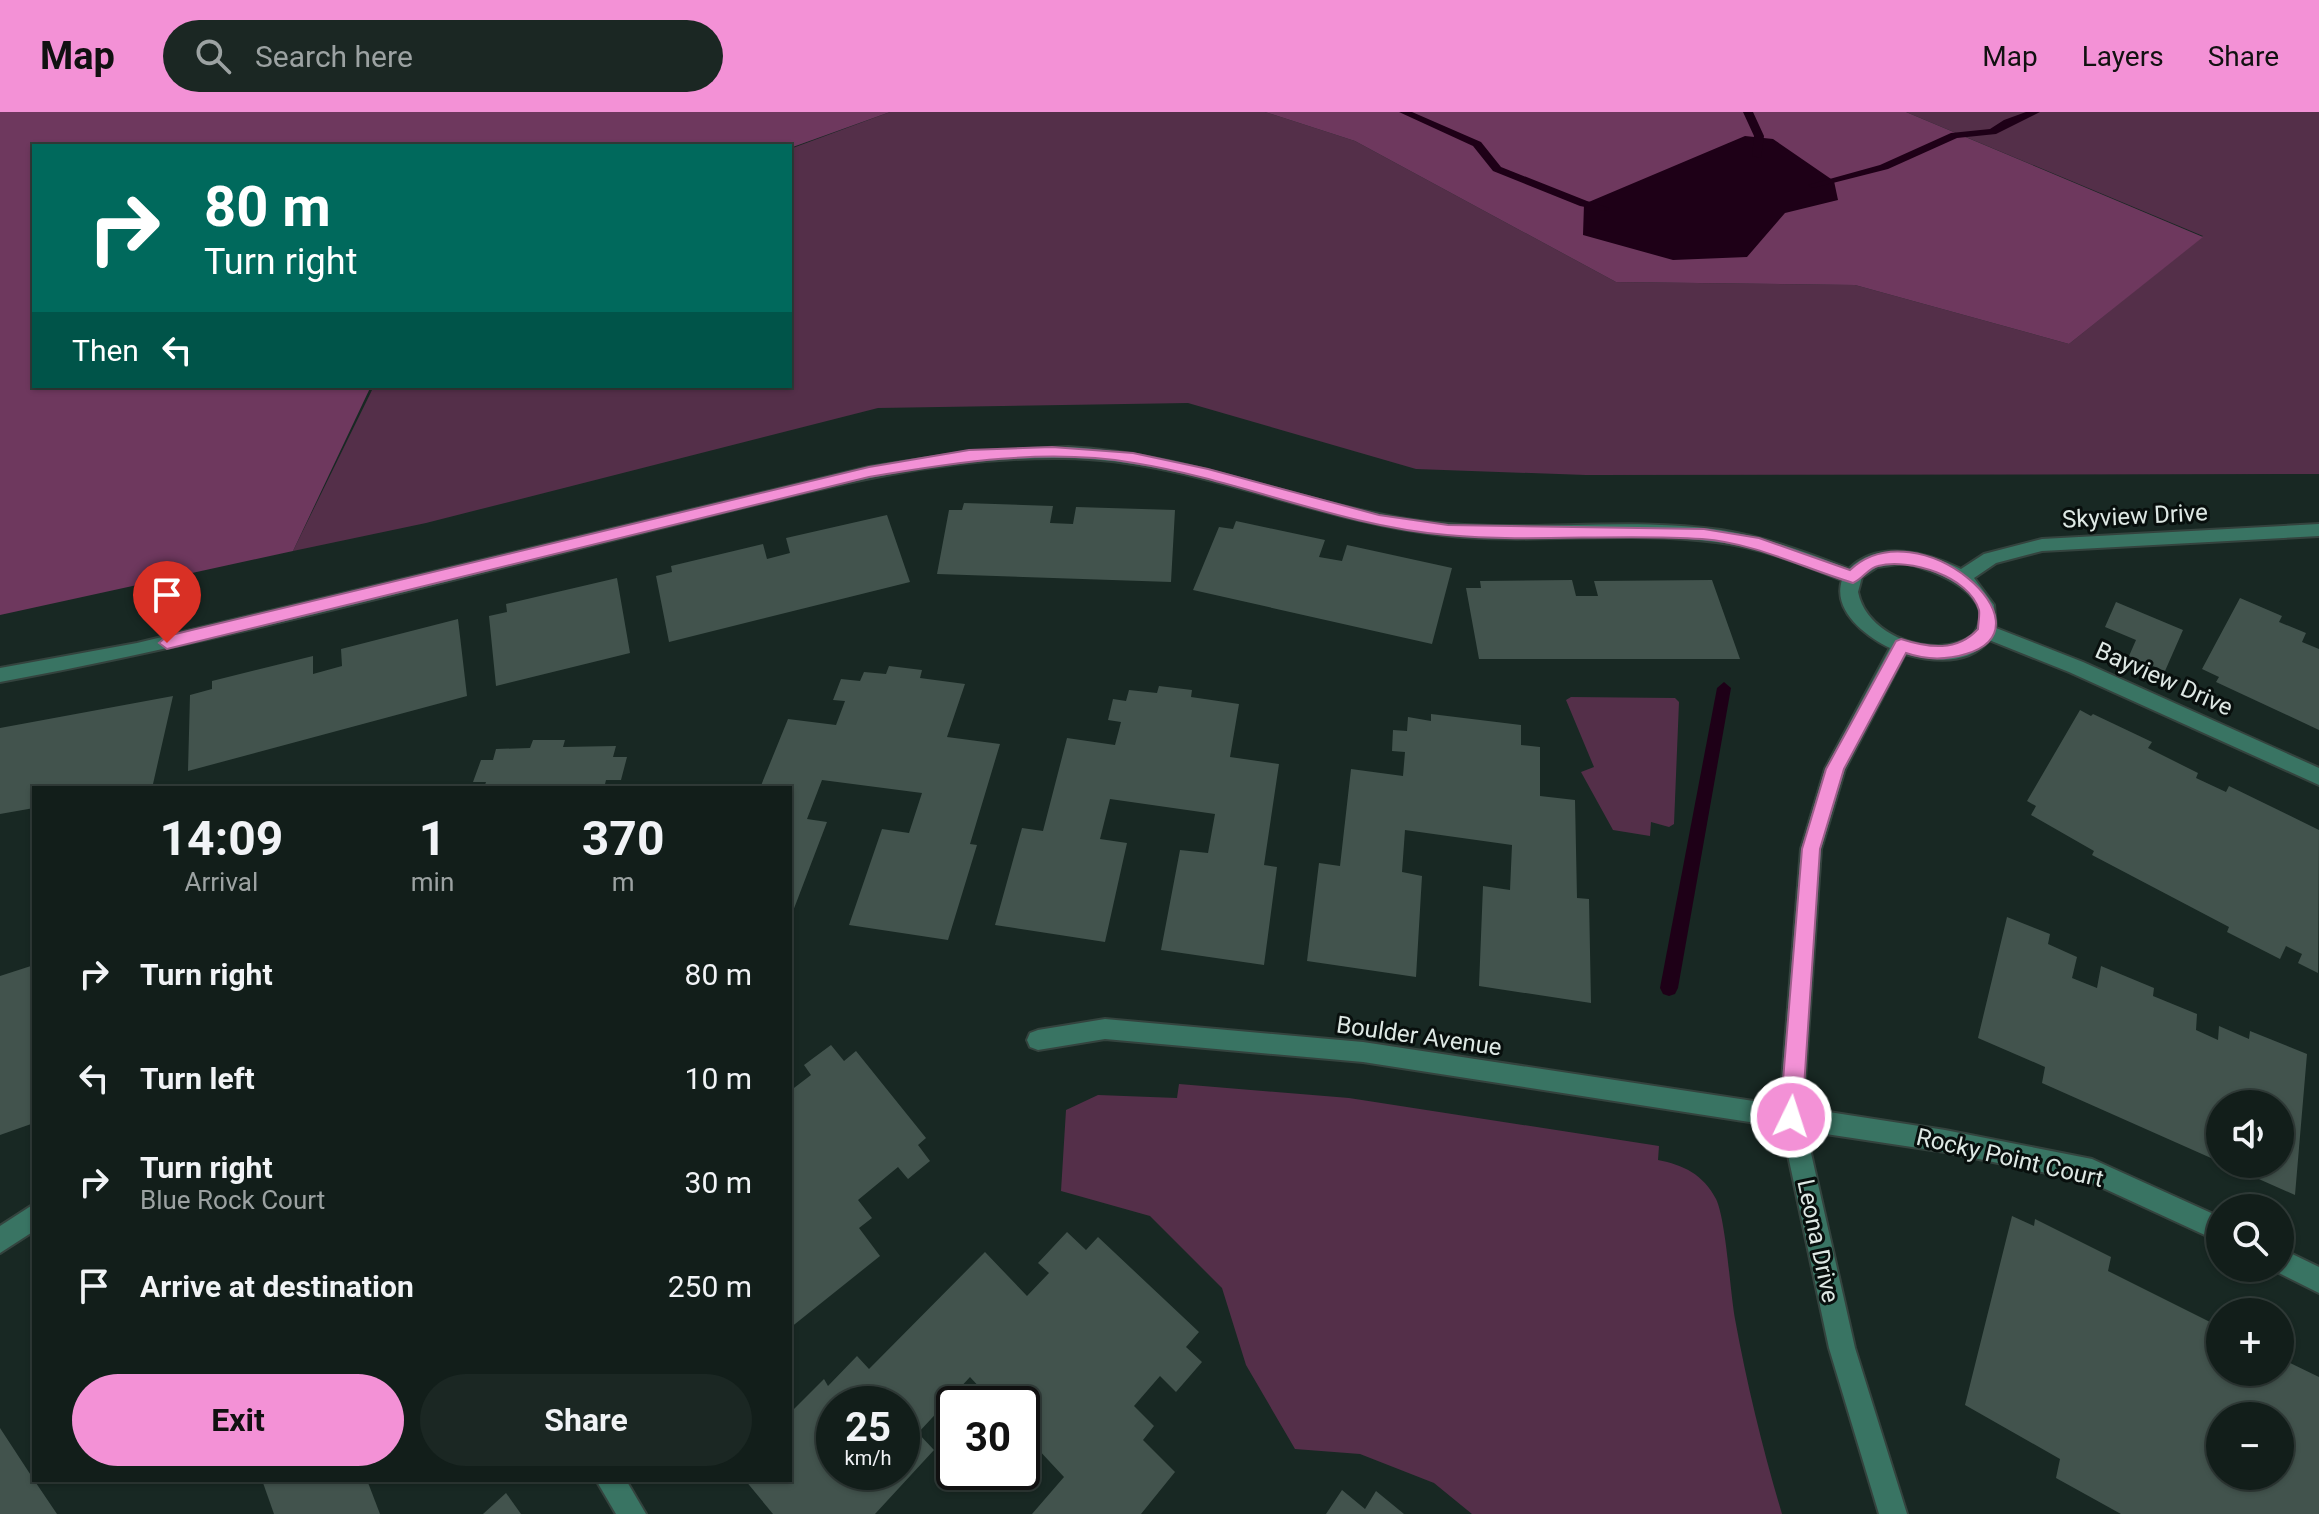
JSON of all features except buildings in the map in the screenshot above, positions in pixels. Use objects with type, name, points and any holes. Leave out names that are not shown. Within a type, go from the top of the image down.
[{"type":"street","points":[[0,675],[137,650],[854,476],[969,455],[1052,452],[1133,457],[1379,520],[1448,530],[1704,534],[1759,544],[1853,577]]},
{"type":"street","name":"Skyview Drive","points":[[1961,578],[1990,558],[2042,545],[2319,530]]},
{"type":"street","points":[[1905,557],[1934,564],[1961,578],[1981,598],[1987,610],[1986,631],[1972,646],[1948,653],[1901,645],[1873,629],[1862,619],[1850,597],[1849,586],[1853,577],[1867,564],[1905,557]]},
{"type":"street","name":"Bayview Drive","points":[[1986,631],[2076,667],[2319,777]]},
{"type":"street","name":"Leona Drive","points":[[1893,1514],[1842,1348],[1791,1117],[1811,849],[1835,769],[1901,645]]},
{"type":"street","name":"Boulder Avenue","points":[[1038,1040],[1105,1029],[1363,1052],[1791,1117]]},
{"type":"street","name":"Rocky Point Court","points":[[1791,1117],[1945,1141],[2092,1171],[2206,1224]]},
{"type":"street","points":[[0,1241],[32,1217]]},
{"type":"street","points":[[2294,1267],[2319,1280]]},
{"type":"street","points":[[611,1482],[632,1514]]},
{"type":"shaded area","points":[[0,112],[890,112],[792,147],[792,144],[32,144],[32,388],[370,388],[293,551],[0,615]]},
{"type":"shaded area","points":[[890,112],[1265,112],[1355,141],[1616,282],[1855,285],[2069,344],[2203,236],[1906,112],[2319,112],[2319,474],[1586,475],[1416,469],[1188,403],[878,408],[426,523],[293,551],[373,388],[792,388],[792,148]]},
{"type":"shaded area","points":[[1265,112],[1906,112],[2203,237],[2069,344],[1855,285],[1616,282],[1355,141]]},
{"type":"shaded area","points":[[1745,136],[1773,139],[1834,181],[1838,200],[1785,213],[1747,257],[1673,260],[1583,235],[1584,204]]},
{"type":"shaded area","points":[[1571,697],[1675,698],[1679,702],[1674,824],[1669,827],[1651,822],[1650,836],[1613,830],[1581,772],[1594,767],[1566,700]]},
{"type":"shaded area","points":[[1179,1084],[1349,1098],[1659,1146],[1658,1160],[1684,1168],[1699,1177],[1716,1199],[1740,1344],[1782,1514],[1472,1514],[1434,1483],[1360,1454],[1295,1449],[1246,1365],[1222,1288],[1150,1216],[1061,1191],[1066,1110],[1098,1095],[1177,1098]]},
{"type":"waterway","points":[[1404,112],[1477,144],[1497,169],[1584,204],[1605,208]]},
{"type":"waterway","points":[[1748,112],[1759,136],[1757,156]]},
{"type":"waterway","points":[[1813,185],[1884,167],[1955,135],[1992,132],[2035,112]]},
{"type":"waterway","points":[[1669,988],[1724,688]]},
{"type":"route","points":[[167,643],[869,472],[969,455],[1052,452],[1133,457],[1379,520],[1448,530],[1704,534],[1759,544],[1853,577],[1859,569],[1878,560],[1905,557],[1934,564],[1961,578],[1981,598],[1987,610],[1986,631],[1972,646],[1948,653],[1901,645],[1835,769],[1811,849],[1791,1117]]}]
